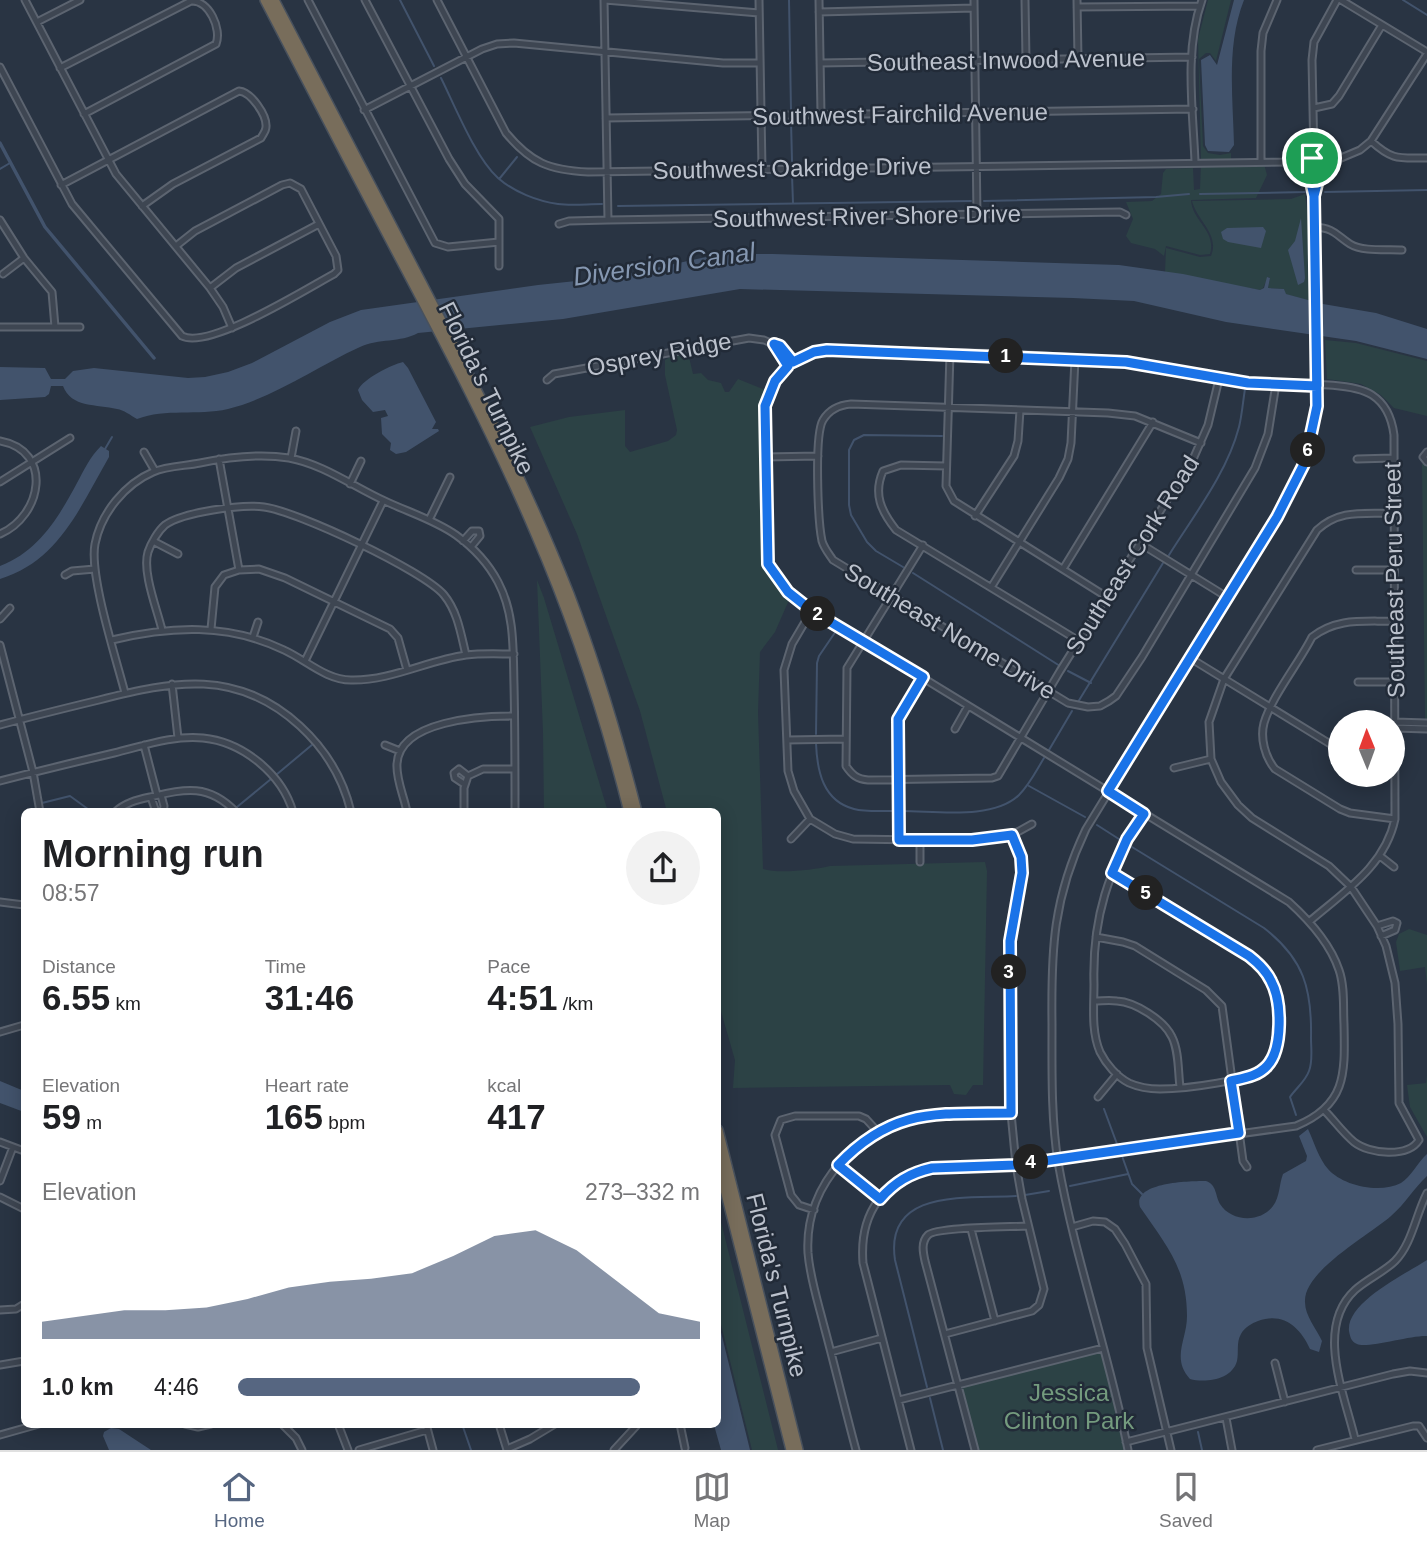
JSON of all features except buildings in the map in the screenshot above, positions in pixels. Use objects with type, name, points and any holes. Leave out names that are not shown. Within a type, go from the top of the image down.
[{"type":"highway","name":"Florida's Turnpike","points":[[265,0],[514,466],[569,594],[612,721],[636,808]]},
{"type":"highway","name":"Florida's Turnpike","points":[[274,0],[422,293]]},
{"type":"highway","name":"Florida's Turnpike","points":[[445,336],[508,469],[562,597],[605,723],[628,808]]},
{"type":"highway","name":"Florida's Turnpike","points":[[721,1142],[798,1450]]},
{"type":"highway","name":"Florida's Turnpike","points":[[721,1174],[791,1450]]},
{"type":"street","points":[[25,0],[125,186],[210,288],[223,307],[232,328]]},
{"type":"street","points":[[37,22],[80,0]]},
{"type":"street","points":[[60,68],[191,1],[197,0],[204,5],[215,23],[218,38],[216,44],[84,114]]},
{"type":"street","points":[[308,0],[435,243],[448,247],[499,242]]},
{"type":"street","points":[[365,0],[410,87],[466,184],[499,219],[499,266]]},
{"type":"street","name":"Southwest Oakridge Drive","points":[[437,0],[506,133],[526,154],[546,166],[560,170],[1291,162]]},
{"type":"street","points":[[608,220],[605,0],[759,13]]},
{"type":"street","points":[[759,0],[762,168]]},
{"type":"street","points":[[819,0],[821,114]]},
{"type":"street","points":[[974,0],[977,215]]},
{"type":"street","points":[[1025,0],[1026,60]]},
{"type":"street","points":[[1261,161],[1261,51],[1263,33],[1277,0]]},
{"type":"street","points":[[1291,162],[1316,173],[1321,169],[1340,158],[1360,150],[1384,125],[1427,53],[1339,0],[1314,42],[1314,159],[1321,169],[1314,196]]},
{"type":"street","points":[[1078,59],[1077,4],[1201,3],[1192,57],[1195,162]]},
{"type":"street","points":[[819,12],[974,8]]},
{"type":"street","points":[[1314,108],[1332,104],[1339,96],[1382,25]]},
{"type":"street","points":[[364,110],[466,56],[496,44],[760,64]]},
{"type":"street","name":"Southeast Inwood Avenue","points":[[820,63],[1192,57]]},
{"type":"street","points":[[0,68],[61,185],[85,222],[177,331],[186,338],[218,334],[232,328],[338,270],[338,262],[301,189],[290,183],[195,230],[176,246]]},
{"type":"street","points":[[61,185],[239,91],[245,91],[252,97],[266,122],[261,138],[173,184],[142,206]]},
{"type":"street","name":"Southwest Fairchild Avenue","points":[[606,118],[1193,109]]},
{"type":"street","points":[[1371,141],[1385,154],[1394,158],[1427,158]]},
{"type":"street","points":[[1291,162],[1340,158]]},
{"type":"street","points":[[1128,1450],[1072,1227],[1058,1159],[1053,1115],[1052,1063],[1051,968],[1055,922],[1073,856],[1086,828],[1277,517],[1298,478],[1310,444],[1317,406],[1317,342],[1314,196],[1307,163],[1314,159]]},
{"type":"street","name":"Southwest River Shore Drive","points":[[559,224],[569,221],[608,220],[1120,212],[1126,215]]},
{"type":"street","points":[[0,220],[24,258],[52,292],[55,327]]},
{"type":"street","points":[[210,288],[236,268],[319,224]]},
{"type":"street","points":[[1315,226],[1333,230],[1350,244],[1359,247],[1402,250]]},
{"type":"street","points":[[3,274],[24,258]]},
{"type":"street","points":[[0,327],[80,327]]},
{"type":"street","name":"Osprey Ridge","points":[[547,380],[554,374],[740,339],[758,339],[774,344],[791,364]]},
{"type":"street","name":"Southeast Peru Street","points":[[791,364],[814,352],[827,350],[1075,359],[1126,362],[1219,379],[1353,388],[1372,395],[1392,419],[1395,710]]},
{"type":"street","points":[[950,353],[946,466],[946,486],[949,493],[960,506],[975,516],[1107,597]]},
{"type":"street","points":[[992,586],[1068,459],[1075,359]]},
{"type":"street","points":[[791,364],[775,381],[767,399],[765,457],[768,564],[788,592],[812,611],[1289,902],[1310,921],[1330,950],[1340,971],[1343,993],[1345,1071],[1339,1091],[1324,1110],[1296,1126],[1016,1165],[932,1168],[919,1171],[892,1185],[867,1218],[862,1249],[863,1264],[911,1450]]},
{"type":"street","name":"Southeast Cork Road","points":[[923,545],[846,673],[846,766],[850,773],[859,779],[898,781],[992,778],[998,776],[1201,443],[1219,379]]},
{"type":"street","name":"Southeast Nome Drive","points":[[1201,443],[1135,416],[841,405],[822,421],[818,436],[822,545],[833,560],[1068,703],[1079,707],[1100,706],[1116,696],[1255,468],[1268,434],[1276,384]]},
{"type":"street","points":[[975,516],[1014,456],[1020,410]]},
{"type":"street","points":[[1063,569],[1153,422]]},
{"type":"street","points":[[291,458],[296,431]]},
{"type":"street","points":[[0,482],[70,438]]},
{"type":"street","points":[[0,441],[16,447],[31,462],[37,486],[32,505],[19,522],[0,534]]},
{"type":"street","points":[[144,452],[155,471]]},
{"type":"street","points":[[1427,452],[1423,457],[1427,462]]},
{"type":"street","points":[[125,693],[95,569],[94,547],[97,534],[111,507],[136,482],[155,471],[257,455],[291,458],[317,467],[429,520],[471,547],[487,564],[508,606],[514,654],[515,808]]},
{"type":"street","points":[[765,457],[818,456]]},
{"type":"street","points":[[1357,459],[1393,458]]},
{"type":"street","points":[[219,459],[239,570]]},
{"type":"street","points":[[350,484],[362,461]]},
{"type":"street","points":[[946,466],[892,466],[883,471],[878,496],[882,513],[895,530],[992,586],[1079,641]]},
{"type":"street","points":[[429,520],[450,477]]},
{"type":"street","points":[[305,660],[383,500]]},
{"type":"street","points":[[162,630],[146,560],[153,541],[165,526],[179,519],[254,506],[281,510],[432,583],[446,597],[459,625],[466,655]]},
{"type":"street","points":[[1324,1110],[1355,1143],[1365,1148],[1402,1152],[1410,1150],[1419,1140],[1399,1103],[1395,983],[1377,926],[1350,887],[1329,866],[1252,818],[1238,806],[1221,782],[1212,759],[1209,722],[1224,679],[1317,530],[1330,519],[1340,515],[1393,513]]},
{"type":"street","points":[[463,541],[472,531],[479,531],[480,536],[471,547]]},
{"type":"street","points":[[153,541],[178,554]]},
{"type":"street","points":[[1140,544],[1227,597]]},
{"type":"street","points":[[65,575],[72,571],[95,569]]},
{"type":"street","points":[[211,629],[215,587],[224,575],[239,570],[259,569],[390,629],[398,638],[407,670]]},
{"type":"street","points":[[1356,570],[1394,570]]},
{"type":"street","points":[[0,619],[10,608]]},
{"type":"street","points":[[812,611],[792,644],[785,670],[788,771],[794,790],[810,819],[835,834],[853,839],[920,841],[972,840],[1012,835],[1032,824]]},
{"type":"street","points":[[1395,621],[1338,622],[1325,627],[1312,637],[1263,724],[1264,745],[1269,761],[1275,769],[1340,809],[1350,813],[1395,819]]},
{"type":"street","points":[[253,637],[258,622]]},
{"type":"street","points":[[112,640],[162,630],[211,629],[253,637],[305,660],[332,677],[350,680],[374,679],[466,655],[514,654]]},
{"type":"street","points":[[0,645],[3,667],[33,772],[39,808]]},
{"type":"street","points":[[1189,658],[1328,743]]},
{"type":"street","points":[[899,840],[898,719],[923,677]]},
{"type":"street","points":[[1358,682],[1396,682]]},
{"type":"street","points":[[0,725],[125,693],[172,684],[204,683],[234,689],[268,703],[289,716],[317,743],[342,783],[350,808]]},
{"type":"street","points":[[172,684],[178,738]]},
{"type":"street","points":[[955,729],[968,706]]},
{"type":"street","points":[[406,808],[397,765],[400,751],[406,741],[421,731],[456,721],[488,716],[514,716]]},
{"type":"street","points":[[1405,724],[1427,723]]},
{"type":"street","points":[[1405,726],[1427,729]]},
{"type":"street","points":[[0,781],[144,745],[178,738],[204,738],[226,744],[262,765],[277,780],[291,808]]},
{"type":"street","points":[[787,740],[845,739]]},
{"type":"street","points":[[144,745],[156,796],[156,808]]},
{"type":"street","points":[[385,745],[400,751]]},
{"type":"street","points":[[1174,768],[1212,759]]},
{"type":"street","points":[[464,808],[464,784],[468,776],[483,769],[515,769]]},
{"type":"street","points":[[464,784],[455,778],[455,770],[462,770],[468,776]]},
{"type":"street","name":"Southeast Peru Street","points":[[1310,921],[1350,887],[1380,856],[1392,835],[1395,819],[1395,788]]},
{"type":"street","points":[[121,808],[131,802],[191,789],[205,792],[226,802],[232,808]]},
{"type":"street","points":[[156,796],[164,808]]},
{"type":"street","points":[[1112,873],[1249,956],[1264,969],[1272,982],[1277,1003],[1277,1050],[1267,1067],[1260,1072],[1231,1081],[1160,1089],[1129,1082],[1117,1074],[1105,1060],[1094,1031],[1096,937],[1101,902],[1112,873],[1127,839],[1144,814]]},
{"type":"street","points":[[791,839],[810,819]]},
{"type":"street","points":[[945,1334],[1032,1311],[1043,1297],[1044,1289],[1027,1226],[1016,1165],[1011,1113],[1010,941],[1022,873],[1021,857],[1012,835]]},
{"type":"street","points":[[920,841],[920,862]]},
{"type":"street","points":[[1380,856],[1394,867]]},
{"type":"street","points":[[0,902],[21,905]]},
{"type":"street","points":[[1377,926],[1393,921],[1397,923],[1395,930],[1381,936]]},
{"type":"street","points":[[1096,937],[1135,946],[1206,990],[1222,1006],[1243,1161],[1247,1167]]},
{"type":"street","points":[[1094,1001],[1119,1001],[1135,1006],[1161,1023],[1171,1034],[1175,1044],[1180,1087]]},
{"type":"street","points":[[0,1032],[21,1026]]},
{"type":"street","points":[[1098,1097],[1117,1074]]},
{"type":"street","points":[[856,1450],[810,1266],[808,1244],[814,1210],[838,1165],[852,1150],[877,1131],[928,1115],[1011,1113]]},
{"type":"street","points":[[814,1210],[799,1205],[791,1195],[775,1135],[781,1120],[795,1116],[859,1116],[866,1119],[877,1131]]},
{"type":"street","points":[[0,1142],[21,1150]]},
{"type":"street","points":[[0,1181],[13,1147]]},
{"type":"street","points":[[838,1165],[880,1199]]},
{"type":"street","points":[[1355,1439],[1333,1334],[1341,1306],[1356,1290],[1395,1261],[1406,1245],[1427,1193]]},
{"type":"street","points":[[0,1197],[21,1208]]},
{"type":"street","points":[[1072,1227],[1093,1221],[1105,1222],[1115,1229],[1146,1284],[1147,1348],[1169,1432],[1171,1450]]},
{"type":"street","points":[[975,1450],[925,1261],[923,1243],[928,1235],[936,1230],[1027,1226]]},
{"type":"street","points":[[971,1230],[995,1321]]},
{"type":"street","points":[[0,1310],[16,1309],[21,1306]]},
{"type":"street","points":[[831,1352],[882,1338]]},
{"type":"street","points":[[899,1400],[1103,1348]]},
{"type":"street","points":[[0,1365],[21,1362]]},
{"type":"street","points":[[1275,1363],[1285,1402]]},
{"type":"street","points":[[1126,1441],[1410,1371],[1427,1373]]},
{"type":"street","points":[[1226,1418],[1232,1450]]},
{"type":"street","points":[[1317,1450],[1413,1426],[1419,1426],[1427,1438]]},
{"type":"street","points":[[0,1435],[25,1428]]},
{"type":"street","points":[[288,1428],[302,1450]]},
{"type":"street","points":[[340,1428],[348,1450]]},
{"type":"street","points":[[359,1450],[424,1428]]},
{"type":"street","points":[[427,1428],[433,1450]]},
{"type":"street","points":[[500,1428],[507,1449],[548,1428]]},
{"type":"street","points":[[614,1450],[634,1428]]},
{"type":"street","points":[[681,1428],[685,1448]]},
{"type":"green space","points":[[1208,0],[1231,0],[1216,61],[1210,53],[1199,59],[1203,146],[1208,153],[1231,153],[1231,159],[1201,160],[1198,39]]},
{"type":"green space","points":[[1201,164],[1264,164],[1267,175],[1256,198],[1191,200],[1195,214],[1210,239],[1210,254],[1200,255],[1166,246],[1164,256],[1155,249],[1131,243],[1126,236],[1133,219],[1126,202],[1152,201],[1161,194],[1163,173],[1166,169],[1193,168],[1194,190],[1200,189]]},
{"type":"green space","points":[[1305,194],[1311,240],[1311,301],[1285,294],[1284,289],[1268,288],[1268,277],[1260,290],[1165,273],[1166,248],[1200,257],[1211,256],[1213,241],[1192,201],[1291,199]]},
{"type":"green space","points":[[1325,340],[1356,343],[1427,361],[1427,416],[1394,408],[1381,395],[1361,384],[1327,379]]},
{"type":"green space","points":[[692,352],[689,357],[693,374],[701,373],[708,380],[721,383],[725,392],[729,392],[738,379],[768,391],[764,400],[762,530],[771,581],[789,600],[775,632],[760,652],[758,712],[763,869],[787,871],[830,866],[985,862],[983,1085],[973,1085],[966,1095],[954,1094],[950,1085],[733,1088],[735,1060],[721,1011],[721,808],[666,808],[640,711],[577,534],[530,427],[569,417],[625,410],[625,446],[630,452],[668,441],[676,435],[677,430],[665,375],[665,360]]},
{"type":"green space","points":[[1422,464],[1427,465],[1427,720],[1425,719]]},
{"type":"green space","points":[[537,580],[607,808],[544,808]]},
{"type":"green space","points":[[1409,929],[1427,935],[1427,985],[1425,967],[1400,971],[1396,942],[1399,934]]},
{"type":"green space","points":[[1427,1075],[1427,1137],[1410,1107],[1407,1085],[1426,1083]]},
{"type":"green space","points":[[721,1222],[778,1450],[752,1450],[721,1324]]},
{"type":"green space","name":"Jessica Clinton Park","points":[[1101,1352],[1126,1450],[977,1450],[962,1387]]},
{"type":"water","points":[[1234,0],[1244,0],[1238,17],[1233,53],[1234,145],[1229,152],[1208,151],[1205,145],[1201,60],[1210,55],[1217,65]]},
{"type":"water","points":[[1301,218],[1305,278],[1304,282],[1298,285],[1288,250],[1295,241]]},
{"type":"water","points":[[1263,227],[1266,231],[1261,248],[1228,242],[1223,239],[1221,232],[1227,228]]},
{"type":"water","points":[[720,254],[1119,265],[1183,274],[1260,290],[1264,288],[1267,277],[1270,278],[1268,288],[1284,289],[1286,294],[1323,304],[1376,313],[1427,329],[1427,359],[1356,341],[1226,322],[1134,301],[740,289],[563,319],[418,333],[375,342],[262,397],[216,411],[159,414],[137,419],[120,410],[78,402],[63,386],[51,386],[45,397],[0,400],[0,367],[45,368],[51,379],[65,379],[73,371],[94,368],[188,378],[205,377],[252,363],[330,322],[361,310],[614,277]]},
{"type":"water","points":[[403,362],[436,422],[432,429],[439,431],[406,452],[396,454],[390,450],[391,443],[382,434],[381,418],[388,416],[385,410],[373,412],[362,400],[358,390],[371,377]]},
{"type":"water","points":[[101,446],[109,451],[109,457],[66,530],[38,559],[20,571],[0,579],[0,566],[26,552],[46,532],[90,459]]},
{"type":"water","points":[[0,1081],[21,1090],[21,1111],[0,1103]]},
{"type":"water","points":[[1308,1129],[1328,1169],[1352,1184],[1383,1188],[1401,1183],[1427,1154],[1427,1176],[1391,1216],[1326,1266],[1307,1290],[1307,1312],[1322,1341],[1319,1352],[1310,1349],[1290,1323],[1275,1318],[1267,1319],[1253,1323],[1242,1332],[1237,1361],[1230,1372],[1217,1379],[1190,1379],[1184,1371],[1181,1356],[1187,1316],[1183,1284],[1173,1258],[1140,1207],[1140,1199],[1145,1192],[1164,1185],[1206,1181],[1214,1188],[1225,1210],[1238,1217],[1254,1218],[1268,1212],[1275,1202],[1283,1174],[1306,1161],[1307,1156],[1299,1136]]},
{"type":"water","points":[[1427,1260],[1427,1336],[1369,1345],[1353,1342],[1349,1331],[1357,1310],[1379,1290]]},
{"type":"water","points":[[721,1332],[750,1450],[721,1450],[715,1428],[721,1428]]},
{"type":"water","points":[[111,1428],[119,1429],[151,1450],[109,1450],[103,1436],[104,1432]]},
{"type":"waterway","points":[[400,0],[434,66]]},
{"type":"waterway","points":[[789,0],[791,110]]},
{"type":"waterway","points":[[1403,0],[1427,15]]},
{"type":"waterway","points":[[441,78],[481,157],[504,183],[526,195],[550,203],[602,204]]},
{"type":"waterway","points":[[791,121],[792,161]]},
{"type":"waterway","points":[[0,143],[45,227],[154,358]]},
{"type":"waterway","points":[[500,178],[517,157]]},
{"type":"waterway","points":[[0,169],[10,163]]},
{"type":"waterway","points":[[792,175],[793,203]]},
{"type":"waterway","points":[[1325,192],[1427,190]]},
{"type":"waterway","points":[[1200,194],[1305,192]]},
{"type":"waterway","points":[[984,201],[1189,194]]},
{"type":"waterway","points":[[618,206],[971,201]]},
{"type":"waterway","points":[[1169,555],[1227,461],[1239,427],[1245,389]]},
{"type":"waterway","points":[[903,567],[876,551],[867,542],[851,515],[849,450],[854,440],[864,435],[942,436]]},
{"type":"waterway","points":[[105,449],[112,437]]},
{"type":"waterway","points":[[1078,702],[1163,563]]},
{"type":"waterway","points":[[913,573],[1060,666]]},
{"type":"waterway","points":[[816,734],[817,663],[836,631]]},
{"type":"waterway","points":[[1068,671],[1091,683]]},
{"type":"waterway","points":[[1049,750],[1072,711]]},
{"type":"waterway","points":[[816,743],[820,774],[835,799],[858,810],[892,811]]},
{"type":"waterway","points":[[276,775],[313,744]]},
{"type":"waterway","points":[[902,811],[964,812],[995,808],[1019,795],[1044,758]]},
{"type":"waterway","points":[[237,807],[271,779]]},
{"type":"waterway","points":[[1029,786],[1085,817]]},
{"type":"waterway","points":[[42,803],[70,796],[86,808]]},
{"type":"waterway","points":[[1097,825],[1122,841]]},
{"type":"waterway","points":[[1132,847],[1264,928],[1278,940],[1297,964],[1310,1004],[1312,1055],[1307,1075],[1290,1097],[1296,1115]]},
{"type":"waterway","points":[[1104,1109],[1117,1144]]},
{"type":"waterway","points":[[1122,1156],[1132,1184],[1142,1194]]},
{"type":"waterway","points":[[1070,1186],[1128,1174]]},
{"type":"waterway","points":[[1025,1195],[1049,1191]]},
{"type":"waterway","points":[[927,1387],[895,1260],[895,1236],[903,1220],[916,1208],[934,1202],[955,1198],[1016,1196]]},
{"type":"waterway","points":[[930,1398],[943,1450]]},
{"type":"waterway","points":[[463,1428],[471,1450]]},
{"type":"waterway","points":[[1198,1432],[1202,1450]]},
{"type":"route","points":[[1312,158],[1308,161],[1307,168],[1314,196],[1315,241],[1317,386],[1248,383],[1126,362],[996,355],[827,350],[802,356],[793,362],[780,346],[774,344],[788,366],[775,381],[765,406],[768,564],[788,592],[812,611],[923,677],[898,719],[899,840],[972,840],[1012,835],[1021,857],[1022,873],[1010,941],[1011,1113],[928,1115],[877,1131],[852,1150],[838,1165],[880,1199],[892,1185],[919,1171],[932,1168],[1016,1165],[1239,1133],[1231,1081],[1260,1072],[1267,1067],[1277,1050],[1276,995],[1264,969],[1249,956],[1112,873],[1127,839],[1144,814],[1108,791],[1277,517],[1305,462],[1317,406],[1317,386],[1314,196],[1322,164],[1318,158],[1312,158]]},
{"type":"water label","name":"Diversion Canal","points":[[664,264]]}]
